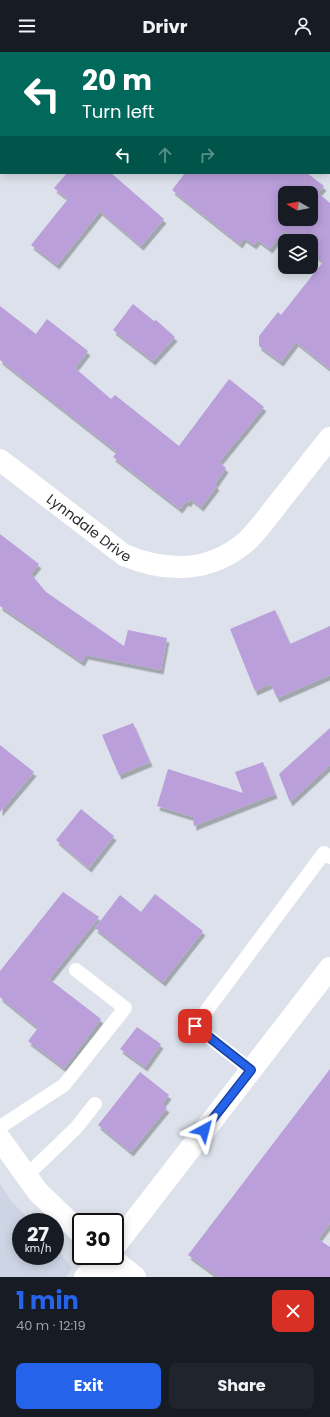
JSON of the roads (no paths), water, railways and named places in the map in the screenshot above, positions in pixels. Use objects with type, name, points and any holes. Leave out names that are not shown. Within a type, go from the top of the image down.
[{"type":"street","name":"Lynndale Drive","points":[[0,460],[124,555],[145,564],[166,568],[190,567],[217,560],[230,553],[247,540],[330,438]]},
{"type":"street","points":[[124,1234],[330,968]]},
{"type":"street","points":[[0,1139],[38,1192],[72,1224]]},
{"type":"street","points":[[85,1277],[98,1265]]},
{"type":"street","points":[[110,1265],[112,1277]]},
{"type":"street","points":[[120,1265],[135,1277]]},
{"type":"lane","points":[[251,1070],[195,1026],[324,853],[330,858]]},
{"type":"lane","points":[[0,1127],[64,1085],[125,1008],[76,970]]},
{"type":"lane","points":[[26,1176],[76,1128],[95,1104]]}]
